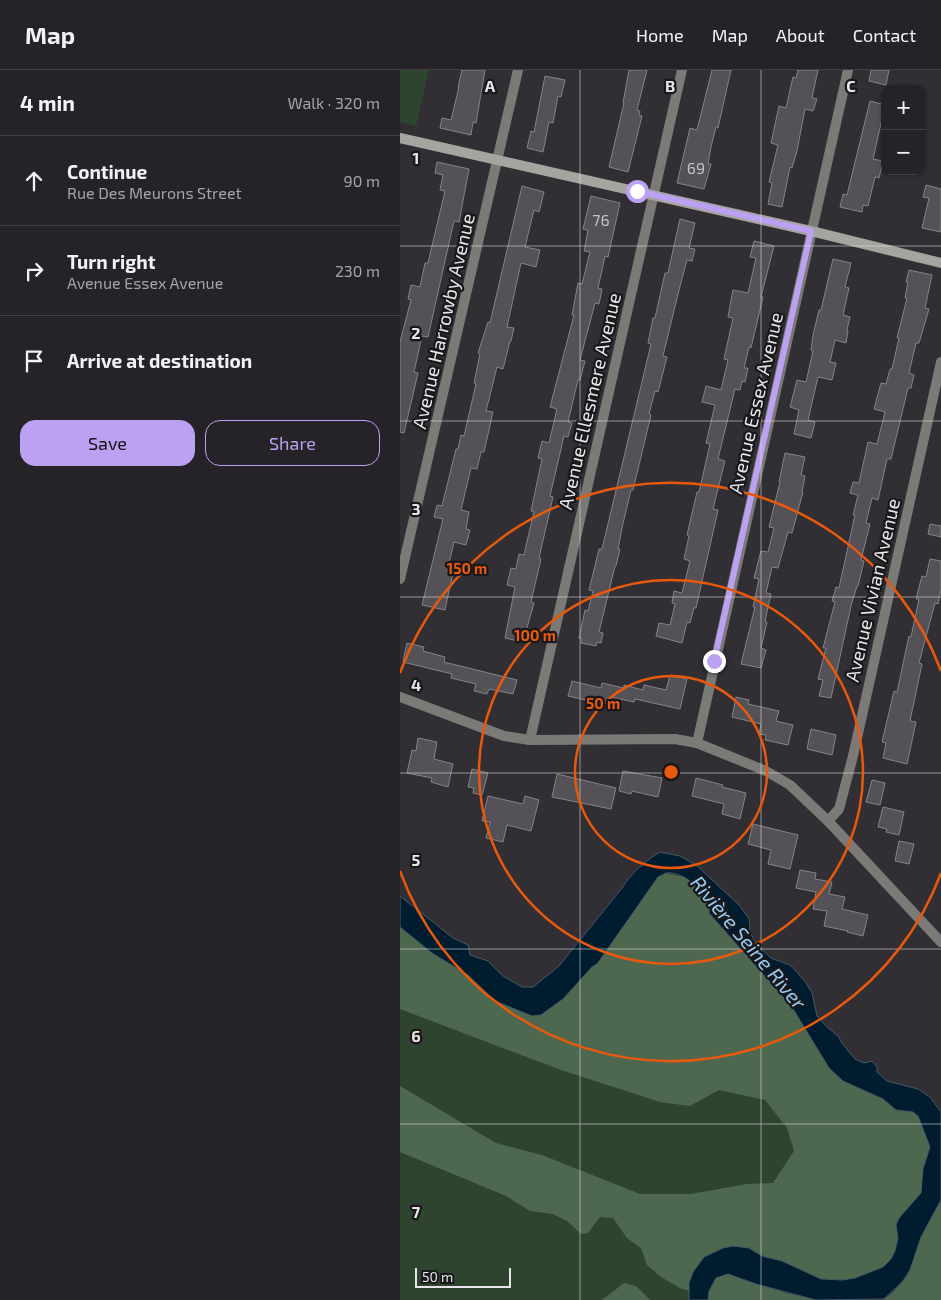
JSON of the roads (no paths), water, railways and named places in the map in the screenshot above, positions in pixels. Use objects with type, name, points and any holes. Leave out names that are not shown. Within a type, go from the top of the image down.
[{"type":"street","name":"Avenue Harrowby Avenue","points":[[400,580],[518,70]]},
{"type":"street","name":"Avenue Ellesmere Avenue","points":[[530,740],[682,70]]},
{"type":"street","name":"Avenue Essex Avenue","points":[[697,743],[848,70]]},
{"type":"street","points":[[400,138],[811,231],[941,263]]},
{"type":"street","name":"Avenue Vivian Avenue","points":[[828,821],[840,808],[853,756],[941,362]]},
{"type":"street","points":[[400,697],[504,736],[530,740],[674,739],[697,743],[778,777],[790,785],[828,821],[941,942]]},
{"type":"water","name":"Rivière Seine River","points":[[660,852],[680,856],[696,865],[740,906],[749,919],[750,933],[758,946],[771,958],[790,965],[805,981],[812,993],[817,1016],[839,1037],[855,1059],[864,1063],[872,1061],[877,1067],[877,1072],[887,1081],[918,1089],[930,1097],[941,1112],[941,1200],[921,1237],[910,1270],[903,1281],[884,1299],[816,1300],[756,1284],[728,1274],[716,1278],[709,1291],[708,1300],[689,1300],[689,1283],[693,1272],[704,1257],[723,1248],[733,1246],[749,1248],[762,1256],[782,1261],[821,1279],[843,1280],[855,1278],[883,1267],[891,1259],[895,1251],[898,1238],[896,1225],[899,1218],[921,1193],[923,1169],[930,1147],[918,1116],[913,1112],[896,1110],[883,1099],[843,1081],[829,1068],[792,1007],[709,913],[706,899],[695,885],[680,875],[673,873],[666,873],[658,877],[597,964],[563,999],[541,1015],[532,1016],[495,1001],[468,975],[432,953],[400,927],[400,896],[453,938],[468,945],[470,955],[488,961],[503,976],[522,987],[533,987],[559,966],[634,872]]}]
